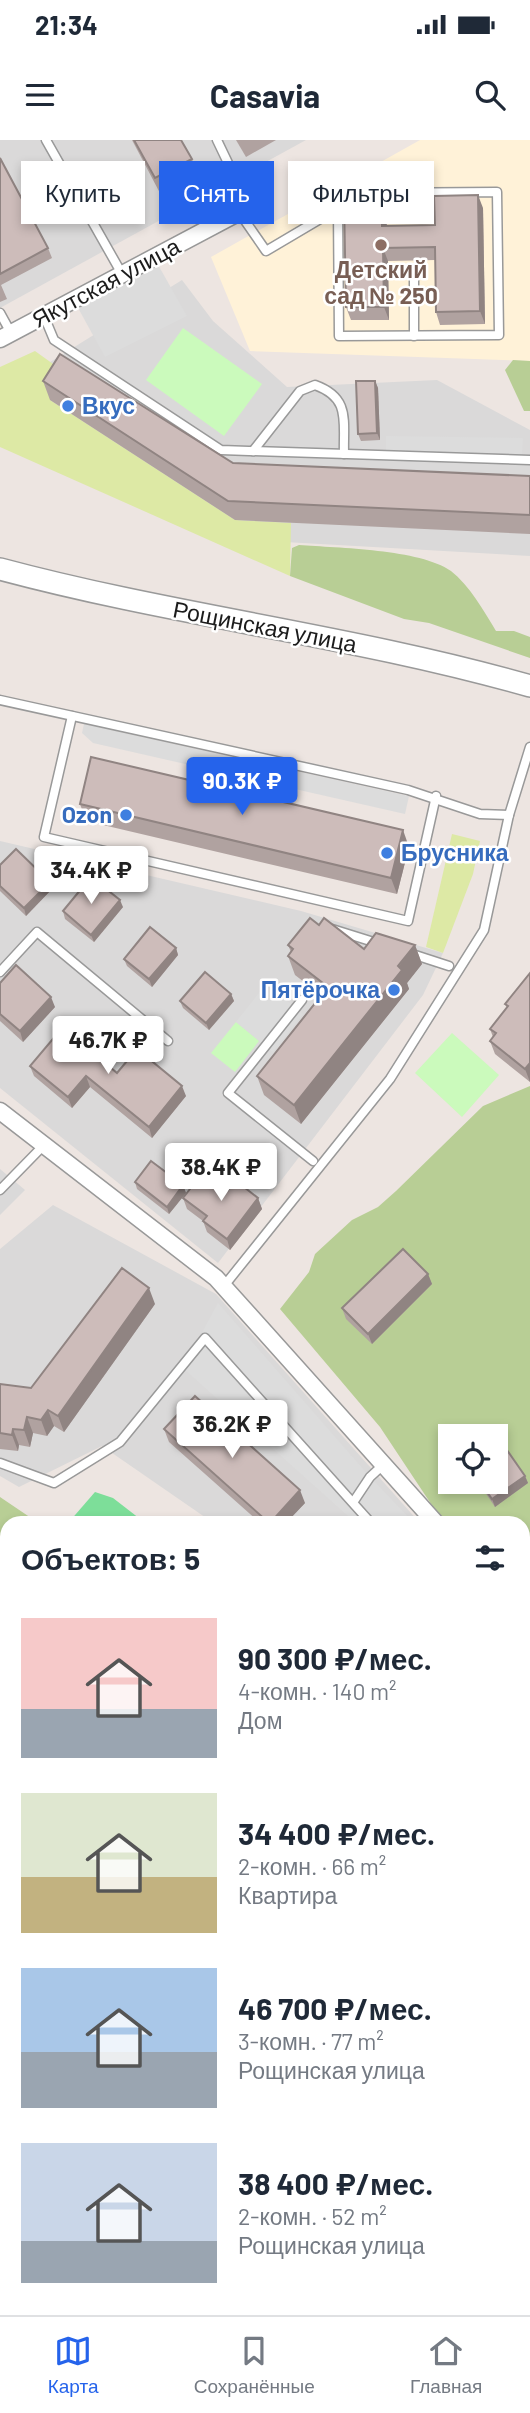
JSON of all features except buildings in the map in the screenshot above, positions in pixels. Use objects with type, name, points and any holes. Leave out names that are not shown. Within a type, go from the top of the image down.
[{"type":"street","name":"Якутская улица","points":[[6,336],[216,224]]},
{"type":"street","name":"Рощинская улица","points":[[0,569],[160,607],[402,653],[530,686]]},
{"type":"street","points":[[0,1111],[224,1286],[429,1516]]},
{"type":"lane","points":[[46,140],[122,274]]},
{"type":"lane","points":[[217,140],[225,161]]},
{"type":"lane","points":[[338,224],[339,336],[499,335],[497,192],[434,192]]},
{"type":"lane","points":[[252,224],[267,251],[312,224]]},
{"type":"lane","points":[[414,277],[414,336]]},
{"type":"lane","points":[[0,313],[6,336]]},
{"type":"lane","points":[[44,316],[54,340],[221,450],[530,460]]},
{"type":"lane","points":[[253,452],[300,391],[315,385],[333,391],[342,406],[344,454]]},
{"type":"lane","points":[[0,700],[436,796],[480,814],[509,815]]},
{"type":"lane","points":[[72,716],[44,837],[395,918],[408,920],[436,796]]},
{"type":"lane","points":[[224,1286],[390,1079],[484,930],[509,815],[530,747]]},
{"type":"lane","points":[[327,928],[388,947]]},
{"type":"lane","points":[[0,972],[37,932],[168,1041]]},
{"type":"lane","points":[[401,950],[449,966]]},
{"type":"lane","points":[[302,1000],[228,1093],[313,1161]]},
{"type":"lane","points":[[0,1190],[44,1146]]},
{"type":"lane","points":[[0,1462],[54,1483],[120,1442],[205,1338],[365,1516]]},
{"type":"lane","points":[[354,1502],[370,1477],[382,1466]]},
{"type":"shaded area","points":[[0,140],[306,140],[268,161],[159,161],[159,221],[0,308]]},
{"type":"shaded area","name":"Детский сад № 250","points":[[420,140],[530,140],[530,361],[250,351],[211,257],[288,214],[288,224],[434,224],[434,161],[382,161]]},
{"type":"shaded area","points":[[157,263],[187,316],[105,357],[77,306]]},
{"type":"shaded area","points":[[182,280],[213,321],[287,387],[437,380],[530,430],[530,556],[232,539],[2,392]]},
{"type":"shaded area","points":[[386,436],[523,438],[522,455],[386,451]]},
{"type":"shaded area","points":[[84,724],[409,796],[405,814],[93,743],[82,733]]},
{"type":"shaded area","points":[[0,841],[301,911],[443,953],[423,995],[218,1263],[0,1088]]},
{"type":"shaded area","points":[[266,984],[303,1014],[273,1052],[236,1022]]},
{"type":"shaded area","points":[[0,1169],[25,1190],[0,1215]]},
{"type":"shaded area","points":[[53,1205],[216,1294],[414,1516],[203,1516],[102,1446],[19,1487],[0,1476],[0,1249]]},
{"type":"shaded area","points":[[218,1303],[407,1516],[348,1516],[183,1368]]},
{"type":"green space","points":[[183,328],[262,384],[224,436],[146,380]]},
{"type":"green space","points":[[35,351],[67,374],[50,400],[235,520],[291,523],[290,576],[0,447],[0,367]]},
{"type":"green space","points":[[513,360],[530,361],[530,411],[524,411],[505,370]]},
{"type":"green space","points":[[299,545],[400,554],[437,564],[451,571],[464,583],[496,631],[514,631],[530,637],[530,658],[429,623],[404,619],[290,576],[292,548]]},
{"type":"green space","points":[[452,834],[480,841],[473,874],[443,953],[426,947]]},
{"type":"green space","points":[[236,1022],[259,1041],[235,1072],[211,1053]]},
{"type":"green space","points":[[452,1033],[499,1075],[462,1117],[415,1073]]},
{"type":"green space","points":[[530,1086],[530,1516],[439,1516],[380,1427],[280,1309],[309,1272],[315,1254],[352,1220],[378,1207],[483,1106]]},
{"type":"green space","points":[[95,1492],[113,1498],[136,1516],[74,1516]]},
{"type":"green space","points":[[0,1497],[28,1516],[0,1516]]},
{"type":"place","name":"Детский сад № 250","points":[[381,245]]},
{"type":"place","name":"Вкус","points":[[68,406]]},
{"type":"place","name":"Ozon","points":[[126,815]]},
{"type":"place","name":"Брусника","points":[[387,853]]},
{"type":"place","name":"Пятёрочка","points":[[394,990]]}]
